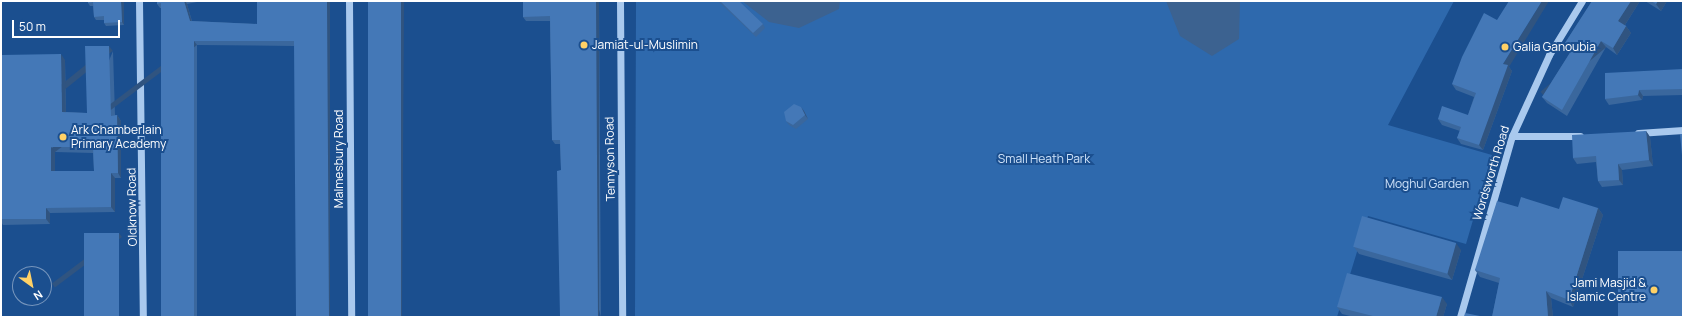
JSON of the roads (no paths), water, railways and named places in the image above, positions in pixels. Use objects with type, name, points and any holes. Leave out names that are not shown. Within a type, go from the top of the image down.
[{"type":"street","name":"Oldknow Road","points":[[139,1],[143,317]]},
{"type":"street","name":"Malmesbury Road","points":[[349,1],[351,317]]},
{"type":"street","name":"Tennyson Road","points":[[620,1],[622,317]]},
{"type":"street","name":"Wordsworth Road","points":[[1460,317],[1512,136],[1549,55],[1582,1]]},
{"type":"street","points":[[1626,133],[1683,130]]},
{"type":"street","points":[[1512,136],[1588,135]]},
{"type":"place","name":"Jamiat-ul-Muslimin","points":[[584,45]]},
{"type":"place","name":"Galia Ganoubia","points":[[1505,47]]},
{"type":"place","name":"Ark Chamberlain Primary Academy","points":[[63,137]]},
{"type":"place","name":"Jami Masjid & Islamic Centre","points":[[1654,290]]},
{"type":"park label","name":"Small Heath Park","points":[[1044,159]]},
{"type":"park label","name":"Moghul Garden","points":[[1427,184]]}]
